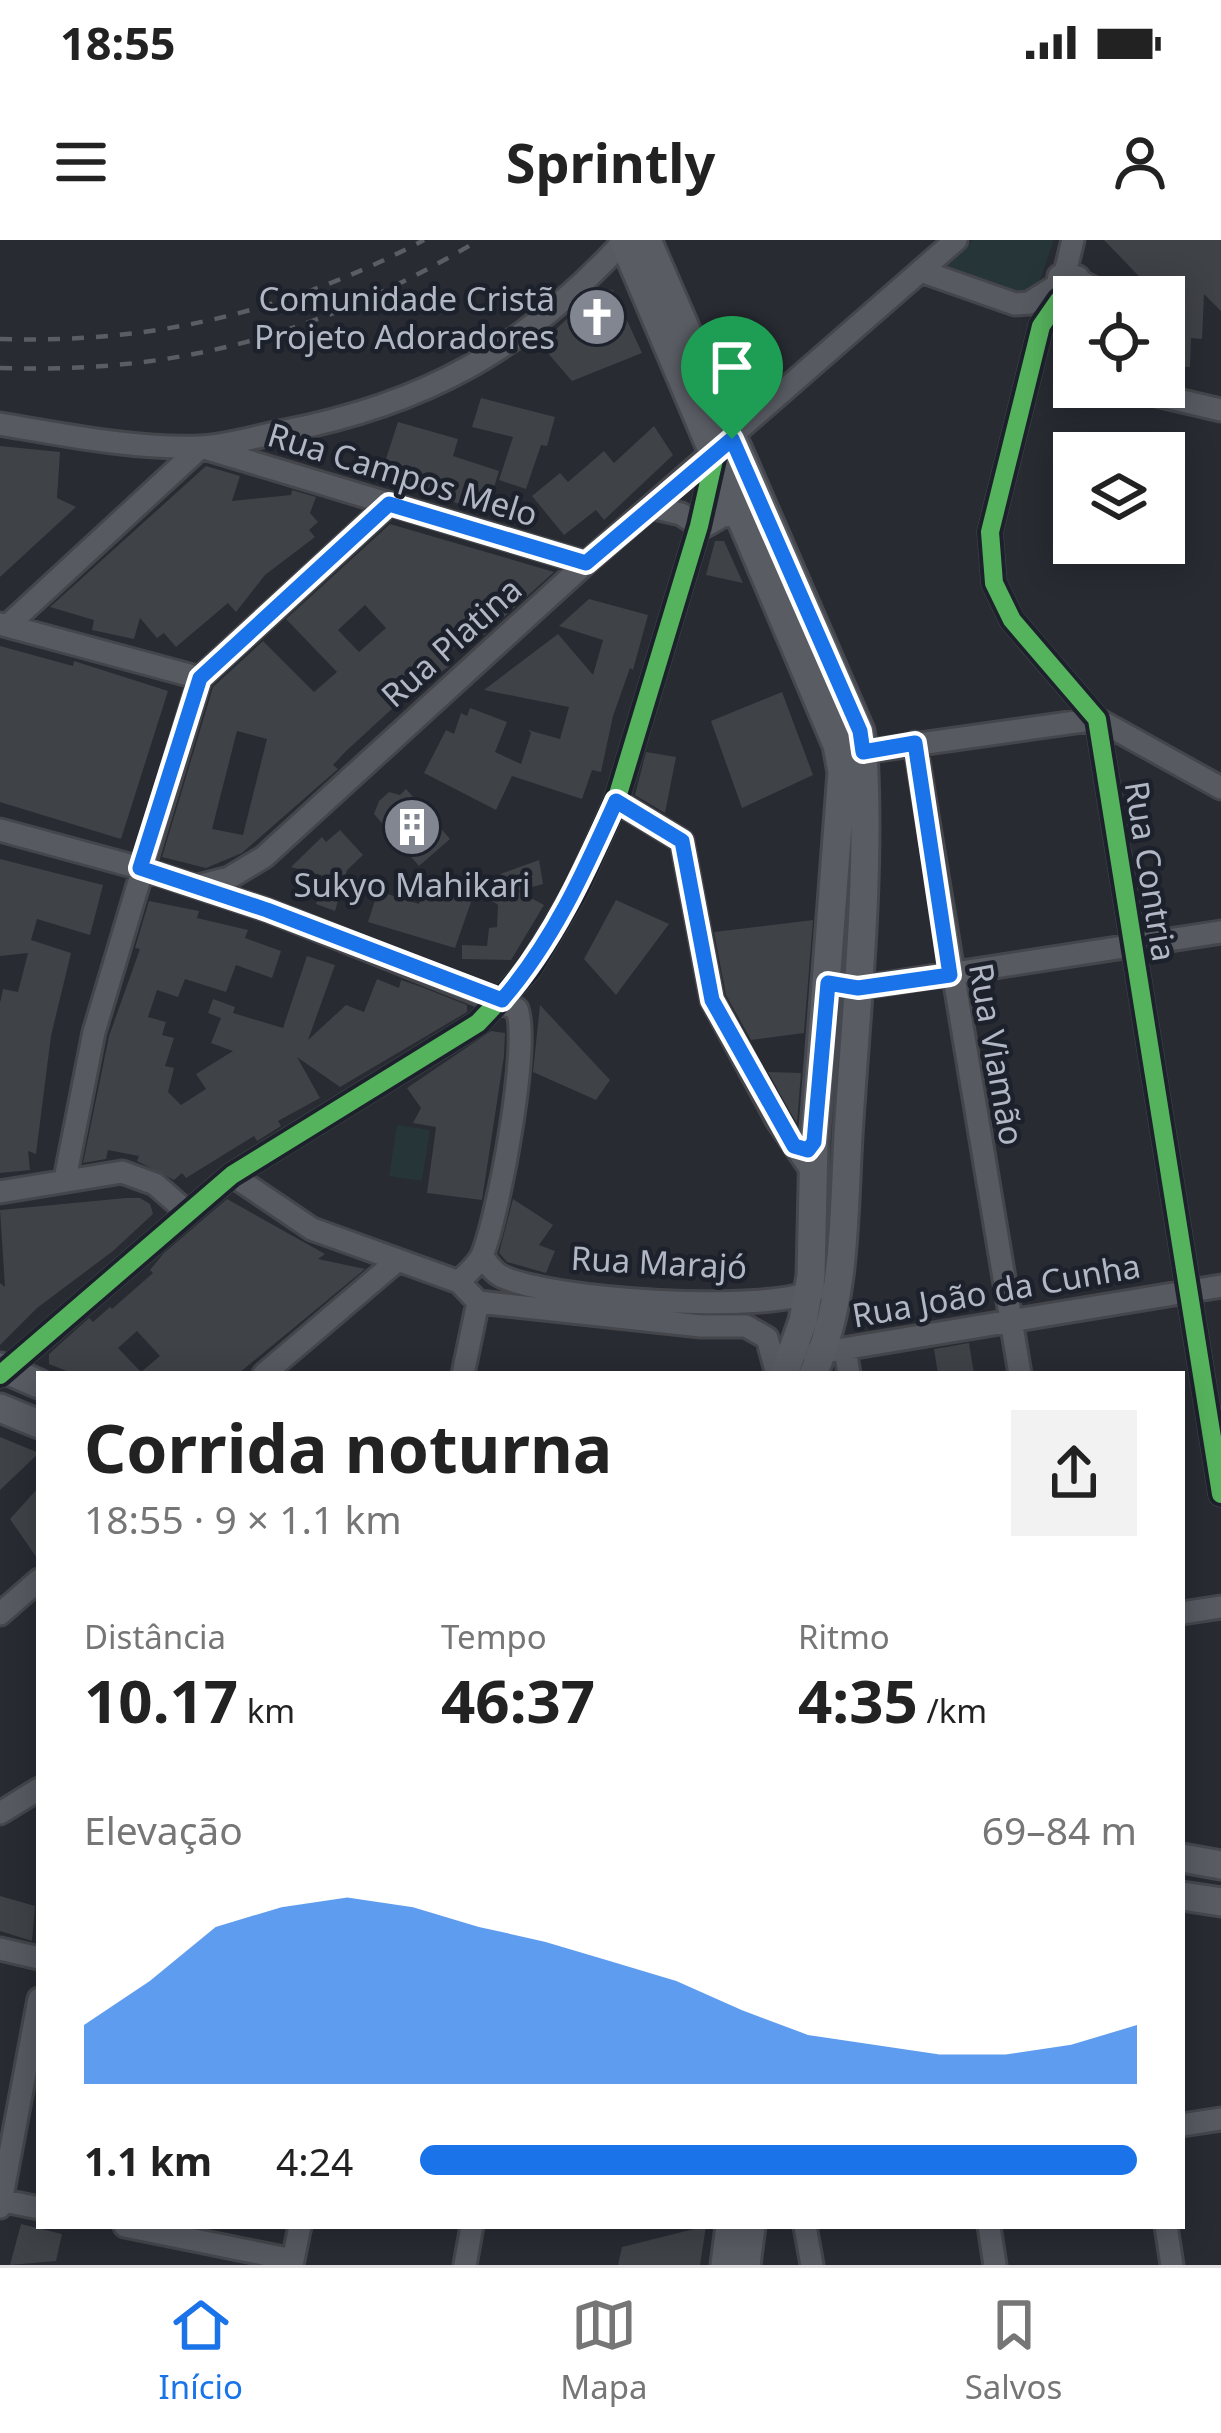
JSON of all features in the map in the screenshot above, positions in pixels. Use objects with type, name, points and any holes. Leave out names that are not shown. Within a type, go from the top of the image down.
[{"type":"main road","points":[[624,240],[860,731],[858,988],[838,1277],[805,1365]]},
{"type":"main road","points":[[647,240],[723,447],[737,512],[837,746],[842,772],[828,983],[804,1144],[814,1174],[805,1365]]},
{"type":"main road","points":[[700,526],[722,513],[737,512]]},
{"type":"main road","points":[[2,1370],[36,1383]]},
{"type":"main road","points":[[0,1408],[36,1423]]},
{"type":"main road","points":[[1185,1858],[1221,1864]]},
{"type":"main road","points":[[1185,1896],[1221,1902]]},
{"type":"main road","points":[[724,2265],[730,2229]]},
{"type":"main road","points":[[746,2265],[751,2229]]},
{"type":"street","points":[[0,424],[201,447],[346,419],[441,385],[512,345],[564,302],[624,240]]},
{"type":"street","name":"Rua Platina","points":[[198,886],[229,878],[264,857],[586,563],[655,508],[956,240]]},
{"type":"street","points":[[1070,276],[1072,240]]},
{"type":"street","points":[[920,271],[1015,304],[1053,295]]},
{"type":"street","points":[[1053,311],[1041,326],[990,532],[994,583],[1012,620],[1097,719],[1221,788]]},
{"type":"street","points":[[1185,402],[1221,410]]},
{"type":"street","points":[[4,625],[201,447]]},
{"type":"street","name":"Rua Campos Melo","points":[[201,447],[586,563]]},
{"type":"street","points":[[2,1370],[232,1175],[478,1023],[529,969],[576,890],[616,801],[723,447]]},
{"type":"street","points":[[65,1179],[94,1032],[200,678],[389,504]]},
{"type":"street","points":[[655,508],[681,514],[700,526]]},
{"type":"street","points":[[4,625],[200,678]]},
{"type":"street","points":[[863,752],[1097,719]]},
{"type":"street","name":"Rua Contria","points":[[1097,719],[1221,1494]]},
{"type":"street","name":"Rua Viamão","points":[[915,743],[1019,1371]]},
{"type":"street","points":[[616,801],[682,841],[712,1000],[804,1144]]},
{"type":"street","points":[[0,830],[198,886],[517,1009],[523,1046],[482,1256],[459,1282]]},
{"type":"street","points":[[264,857],[257,888],[267,910]]},
{"type":"street","points":[[828,983],[858,988],[1221,932]]},
{"type":"street","points":[[0,1192],[122,1172],[155,1184],[187,1211]]},
{"type":"street","points":[[232,1175],[312,1229],[459,1282],[478,1302],[465,1371]]},
{"type":"street","name":"Rua Marajó","points":[[482,1256],[499,1276],[541,1288],[617,1298],[783,1301],[809,1294],[838,1277]]},
{"type":"street","points":[[267,1371],[398,1259]]},
{"type":"street","name":"Rua João da Cunha","points":[[805,1365],[1010,1322],[1221,1286]]},
{"type":"street","points":[[617,1298],[701,1326]]},
{"type":"street","name":"Rua Marajó","points":[[478,1302],[757,1329],[775,1356],[805,1365]]},
{"type":"street","points":[[0,1614],[36,1583]]},
{"type":"street","points":[[1185,1613],[1221,1607]]},
{"type":"street","points":[[0,1813],[36,1791]]},
{"type":"street","points":[[0,1949],[36,1957]]},
{"type":"street","points":[[36,2015],[0,2203],[36,2208]]},
{"type":"street","points":[[1185,2125],[1221,2119]]},
{"type":"street","points":[[139,2229],[292,2263],[299,2229]]},
{"type":"street","points":[[465,2265],[471,2229]]},
{"type":"street","points":[[806,2229],[812,2265]]},
{"type":"street","points":[[989,2229],[995,2265]]},
{"type":"street","points":[[1166,2229],[1172,2265]]},
{"type":"shaded area","points":[[973,240],[1054,240],[1035,294],[1019,299],[944,266]]},
{"type":"shaded area","points":[[397,1125],[430,1130],[422,1181],[389,1176]]},
{"type":"building","points":[[1104,240],[1221,240],[1221,311],[1204,294],[1202,339],[1191,338],[1190,367],[1185,367],[1185,276],[1139,276]]},
{"type":"building","name":"Comunidade Cristã Projeto Adoradores","points":[[600,288],[613,290],[642,353],[572,381],[540,344]]},
{"type":"building","points":[[481,398],[555,417],[526,489],[499,480],[513,437],[472,427]]},
{"type":"building","points":[[398,422],[458,439],[453,456],[499,471],[486,513],[380,477]]},
{"type":"building","points":[[654,426],[673,455],[604,520],[596,510],[564,535],[532,496],[560,473],[568,482],[604,451],[614,463]]},
{"type":"building","points":[[0,446],[60,452],[57,498],[76,507],[0,577]]},
{"type":"building","points":[[206,466],[240,476],[232,501],[291,495],[292,490],[316,497],[310,513],[318,522],[309,530],[315,537],[265,575],[236,612],[228,603],[176,647],[164,633],[157,638],[140,618],[134,639],[92,630],[94,620],[50,607]]},
{"type":"building","points":[[390,524],[554,572],[484,635],[481,631],[468,645],[463,640],[445,658],[451,665],[406,696],[345,752],[333,765],[338,769],[242,853],[206,868],[162,857],[213,687],[263,641],[314,692],[337,672],[286,619]],"holes":[[[365,605],[386,628],[359,652],[338,630]],[[237,731],[267,739],[243,835],[212,829]]]},
{"type":"building","points":[[715,541],[724,541],[743,583],[706,575]]},
{"type":"building","points":[[589,599],[648,615],[633,670],[630,668],[613,716],[601,772],[592,770],[582,799],[512,776],[496,810],[424,773],[446,730],[454,734],[461,713],[467,716],[470,708],[507,722],[495,752],[521,764],[528,730],[560,739],[569,707],[484,690],[558,634],[593,675],[603,640],[559,626]]},
{"type":"building","points":[[0,646],[73,666],[74,661],[168,691],[121,839],[0,802]]},
{"type":"building","points":[[782,692],[813,775],[742,808],[711,721]]},
{"type":"building","points":[[646,752],[676,757],[665,813],[635,795]]},
{"type":"building","name":"Sukyo Mahikari","points":[[406,789],[450,839],[419,866],[374,814],[389,792],[400,795]]},
{"type":"building","points":[[340,830],[363,855],[347,870],[335,911],[316,904],[324,876],[291,867],[322,837],[326,842]]},
{"type":"building","points":[[0,859],[103,885],[90,935],[37,919],[31,940],[71,953],[51,1036],[36,1154],[28,1151],[30,1170],[0,1173],[0,1003],[3,989],[18,992],[28,953],[0,956]]},
{"type":"building","points":[[539,860],[543,884],[518,891],[544,905],[511,960],[462,959],[462,945],[487,946],[489,928],[497,927],[492,877]]},
{"type":"building","points":[[478,882],[455,948],[368,922],[378,891],[419,904],[425,886],[449,893]]},
{"type":"building","points":[[616,900],[669,924],[616,995],[584,959]]},
{"type":"building","points":[[149,901],[199,911],[197,918],[248,930],[245,938],[281,951],[272,978],[236,965],[226,992],[185,979],[178,997],[157,990],[148,1017],[166,1022],[162,1035],[174,1038],[165,1066],[174,1068],[168,1092],[181,1105],[206,1089],[196,1074],[233,1051],[211,1043],[221,1018],[208,1013],[213,999],[235,1007],[233,1013],[283,1028],[307,956],[335,965],[308,1040],[346,1005],[364,1012],[377,979],[399,988],[401,980],[419,986],[467,1005],[467,1012],[340,1087],[297,1057],[320,1098],[278,1121],[281,1126],[257,1141],[254,1136],[186,1178],[182,1173],[174,1180],[137,1161],[139,1156],[108,1150],[106,1159],[83,1163],[109,1036],[140,949],[135,948]]},
{"type":"building","points":[[813,920],[804,1033],[751,1040],[726,995],[714,932]]},
{"type":"building","points":[[540,1005],[610,1080],[596,1100],[533,1072]]},
{"type":"building","points":[[491,1031],[505,1033],[504,1056],[482,1200],[427,1193],[436,1127],[413,1123],[421,1108],[407,1088]]},
{"type":"building","points":[[768,1072],[801,1073],[797,1123],[790,1112]]},
{"type":"building","points":[[140,1198],[150,1204],[153,1214],[37,1308],[0,1345],[0,1283],[5,1287],[0,1210]]},
{"type":"building","points":[[227,1199],[325,1254],[318,1259],[365,1269],[242,1371],[142,1371],[160,1356],[137,1331],[118,1348],[140,1371],[66,1371],[49,1364],[49,1354],[89,1318],[93,1322],[112,1309],[153,1273],[150,1270]]},
{"type":"building","points":[[513,1199],[553,1225],[539,1245],[555,1251],[546,1273],[507,1262],[499,1253]]},
{"type":"building","points":[[969,1343],[974,1371],[938,1371],[934,1349]]},
{"type":"building","points":[[0,1437],[36,1452],[36,1456],[0,1490]]},
{"type":"building","points":[[36,1490],[36,1557],[10,1519]]},
{"type":"building","points":[[0,1896],[35,1906],[32,1941],[0,1931]]},
{"type":"building","points":[[21,2224],[62,2234],[56,2261],[10,2265]]},
{"type":"building","points":[[706,2229],[700,2265],[618,2265],[622,2247]]},
{"type":"railway","points":[[0,339],[112,336],[219,318],[323,286],[424,240]]},
{"type":"railway","points":[[0,368],[130,364],[249,341],[364,300],[479,240]]},
{"type":"cycle path","points":[[1053,309],[1041,326],[990,532],[994,583],[1012,620],[1097,719],[1221,1494]]},
{"type":"cycle path","points":[[0,1375],[232,1175],[478,1023],[529,969],[576,890],[616,801],[699,526],[715,455]]},
{"type":"place","name":"Comunidade Cristã Projeto Adoradores","points":[[597,317]]},
{"type":"place","name":"Sukyo Mahikari","points":[[412,827]]},
{"type":"route","points":[[732,439],[860,731],[863,752],[915,743],[950,975],[858,988],[828,983],[814,1142],[808,1150],[794,1146],[712,1000],[682,841],[616,801],[576,890],[529,969],[502,1000],[267,910],[140,868],[200,678],[389,504],[586,563],[732,439]]}]
